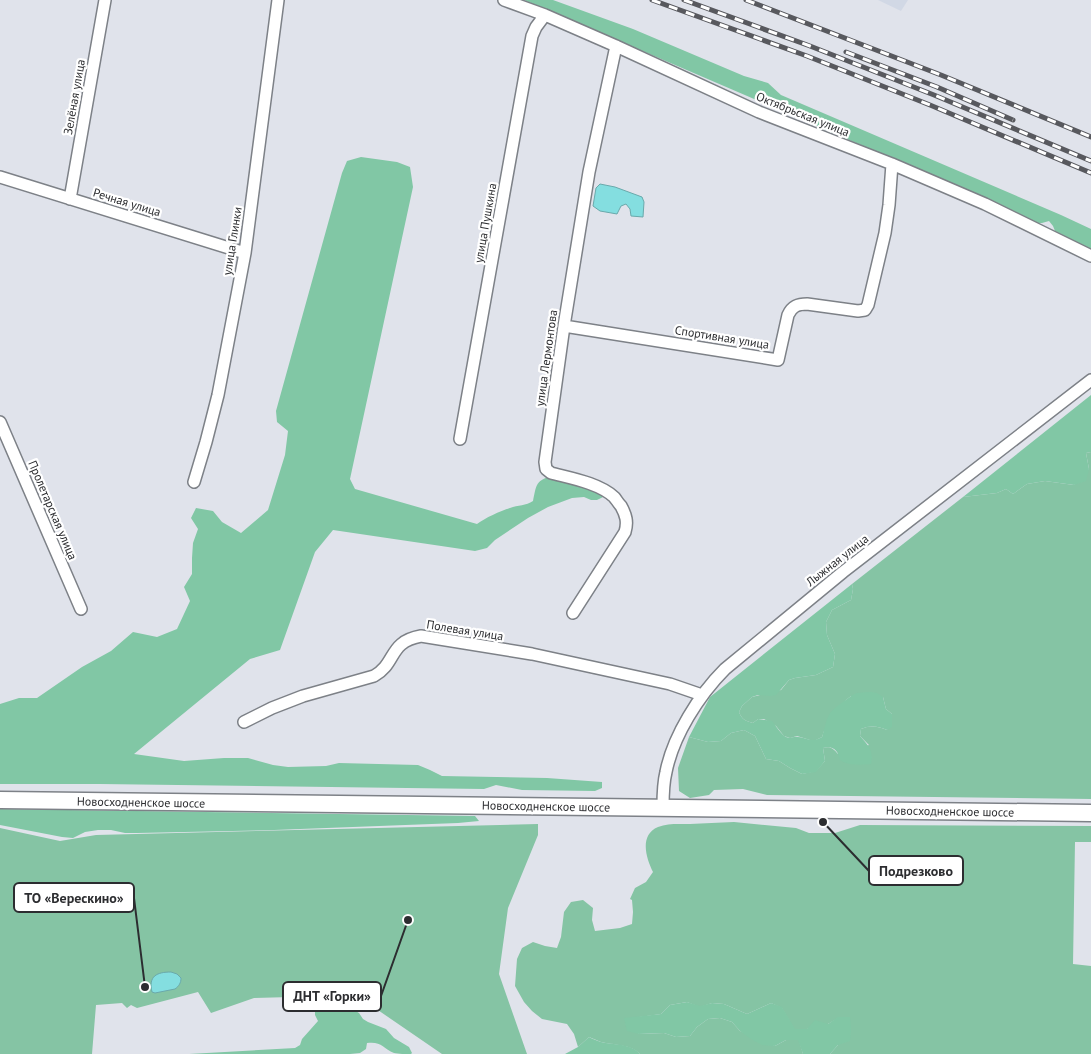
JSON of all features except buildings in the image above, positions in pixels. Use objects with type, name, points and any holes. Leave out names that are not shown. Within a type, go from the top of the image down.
[{"type":"main road","name":"Новосходненское шоссе","points":[[0,800],[1091,813]]},
{"type":"street","name":"Зелёная улица","points":[[70,199],[105,0]]},
{"type":"street","name":"улица Глинки","points":[[194,482],[218,395],[245,253],[278,0]]},
{"type":"street","name":"Октябрьская улица","points":[[504,0],[545,15],[616,46],[759,112],[892,164],[985,204],[1091,256]]},
{"type":"street","name":"улица Пушкина","points":[[460,439],[532,36],[545,15]]},
{"type":"street","name":"улица Лермонтова","points":[[573,613],[627,526],[627,518],[614,497],[605,490],[590,484],[551,473],[546,469],[545,462],[564,326],[589,172],[616,46]]},
{"type":"street","name":"Спортивная улица","points":[[564,326],[778,360],[788,315],[790,310],[796,305],[808,304],[858,311],[866,310],[885,233],[892,164]]},
{"type":"street","name":"Речная улица","points":[[0,177],[245,253]]},
{"type":"street","name":"Лыжная улица","points":[[663,807],[665,773],[671,753],[702,695],[725,669],[843,572],[1091,380]]},
{"type":"street","name":"Пролетарская улица","points":[[0,422],[81,609]]},
{"type":"street","name":"Полевая улица","points":[[244,722],[272,708],[303,696],[374,676],[382,672],[404,641],[421,636],[532,654],[670,684],[702,695]]},
{"type":"shaded area","points":[[878,0],[908,0],[901,11]]},
{"type":"green space","points":[[524,0],[553,0],[633,29],[744,76],[768,83],[781,95],[1091,229],[1091,251],[1055,231],[1049,221],[1036,223],[905,164]]},
{"type":"green space","points":[[361,157],[397,162],[410,167],[413,187],[350,479],[355,489],[477,524],[502,511],[533,501],[539,482],[545,478],[550,477],[600,491],[603,497],[597,500],[584,497],[572,498],[548,507],[495,540],[487,548],[475,551],[333,530],[315,552],[280,650],[250,659],[134,754],[184,761],[248,758],[288,767],[326,766],[339,763],[418,765],[442,776],[547,778],[602,782],[602,788],[595,791],[522,790],[496,785],[484,789],[0,784],[0,704],[19,698],[37,698],[82,667],[111,651],[133,632],[157,637],[177,629],[190,601],[184,587],[192,574],[193,543],[198,529],[191,518],[196,508],[213,511],[222,522],[241,533],[268,510],[285,455],[288,431],[277,422],[276,411],[342,173],[347,161]]},
{"type":"green space","points":[[1091,395],[1091,452],[1086,453],[1089,469],[1086,481],[1074,485],[1045,481],[1027,484],[1013,494],[1006,489],[997,493],[963,497]]},
{"type":"green space","points":[[1091,452],[1091,799],[767,795],[743,789],[714,790],[709,795],[690,798],[679,791],[678,768],[689,737],[708,742],[721,741],[731,733],[744,730],[755,736],[766,759],[779,761],[802,774],[816,771],[825,761],[823,748],[831,748],[838,754],[869,745],[860,736],[861,729],[874,726],[887,730],[892,714],[886,709],[883,697],[851,696],[846,700],[824,731],[822,737],[816,740],[797,736],[790,738],[784,736],[776,726],[764,719],[758,719],[753,723],[744,720],[739,712],[742,706],[752,697],[781,690],[789,680],[816,675],[833,667],[835,654],[827,635],[826,622],[832,610],[851,600],[852,584],[963,497],[997,493],[1006,489],[1013,494],[1027,484],[1045,481],[1074,485],[1089,469],[1086,453]]},
{"type":"green space","points":[[852,584],[851,600],[832,610],[826,622],[827,635],[835,654],[833,667],[816,675],[789,680],[776,695],[752,697],[742,706],[739,712],[744,720],[753,723],[758,719],[772,721],[786,737],[815,740],[822,737],[827,719],[835,708],[857,693],[877,693],[883,697],[886,709],[892,714],[892,727],[887,730],[874,726],[861,729],[860,736],[871,752],[871,764],[855,765],[843,762],[834,749],[827,747],[823,748],[825,761],[816,772],[802,774],[779,761],[766,759],[755,736],[744,730],[731,733],[721,741],[708,742],[689,737],[710,697]]},
{"type":"green space","points":[[0,809],[475,816],[479,821],[274,830],[125,833],[98,830],[85,832],[73,838],[0,825]]},
{"type":"green space","points":[[734,822],[796,828],[809,833],[835,833],[860,825],[1091,826],[1091,842],[1075,842],[1073,964],[1091,966],[1091,1054],[830,1054],[838,1045],[838,1018],[828,1024],[807,1029],[794,1029],[782,1008],[771,1003],[747,1014],[724,1004],[712,1003],[700,1007],[687,1002],[670,1005],[661,1014],[625,1019],[639,1034],[664,1033],[676,1037],[690,1036],[697,1027],[708,1019],[720,1018],[732,1022],[740,1031],[775,1046],[786,1040],[799,1040],[803,1054],[640,1054],[632,1048],[601,1042],[589,1037],[578,1047],[574,1034],[567,1024],[542,1019],[532,1011],[524,1002],[515,986],[517,959],[522,948],[533,942],[557,948],[561,937],[564,912],[571,902],[583,900],[593,908],[592,920],[595,931],[620,928],[632,924],[633,912],[632,900],[630,899],[635,888],[646,882],[653,872],[646,854],[646,841],[652,831],[658,827],[670,824]]},
{"type":"green space","points":[[538,824],[538,835],[508,908],[499,974],[527,1054],[442,1054],[372,1006],[314,982],[291,981],[291,997],[254,998],[211,1013],[198,992],[137,1008],[131,1005],[127,1008],[122,1003],[96,1005],[92,1054],[0,1054],[0,828],[60,841],[96,835]]},
{"type":"green space","points":[[321,1000],[354,1010],[368,1022],[386,1029],[394,1038],[409,1047],[412,1053],[394,1053],[379,1044],[367,1043],[366,1049],[360,1053],[350,1054],[189,1054],[295,1048],[300,1045],[302,1039],[318,1021],[315,1015],[315,1003]]},
{"type":"green space","points":[[687,1002],[700,1006],[712,1003],[724,1004],[747,1014],[771,1003],[782,1007],[795,1029],[807,1029],[815,1020],[828,1024],[838,1017],[850,1017],[850,1041],[838,1045],[830,1054],[803,1054],[798,1040],[786,1040],[775,1046],[762,1045],[740,1031],[732,1022],[720,1018],[708,1019],[697,1027],[690,1036],[676,1037],[664,1033],[639,1034],[627,1031],[624,1018],[661,1014],[670,1005]]},
{"type":"green space","points":[[589,1037],[601,1042],[627,1046],[640,1054],[565,1054],[578,1047]]},
{"type":"water","points":[[600,184],[615,187],[642,197],[644,202],[643,217],[631,216],[630,209],[626,204],[621,206],[617,214],[600,211],[593,206],[596,188]]},
{"type":"water","points":[[171,972],[181,978],[178,987],[155,993],[152,992],[151,982],[155,976]]},
{"type":"railway","points":[[652,0],[807,56],[930,105],[1091,173]]},
{"type":"railway","points":[[684,0],[810,46],[934,95],[1091,161]]},
{"type":"railway","points":[[746,0],[941,75],[1091,137]]},
{"type":"railway","points":[[846,52],[937,87],[1013,120]]},
{"type":"place","name":"Подрезково","points":[[823,822]]},
{"type":"place","name":"ДНТ «Горки»","points":[[408,920]]},
{"type":"place","name":"ТО «Верескино»","points":[[145,987]]}]
